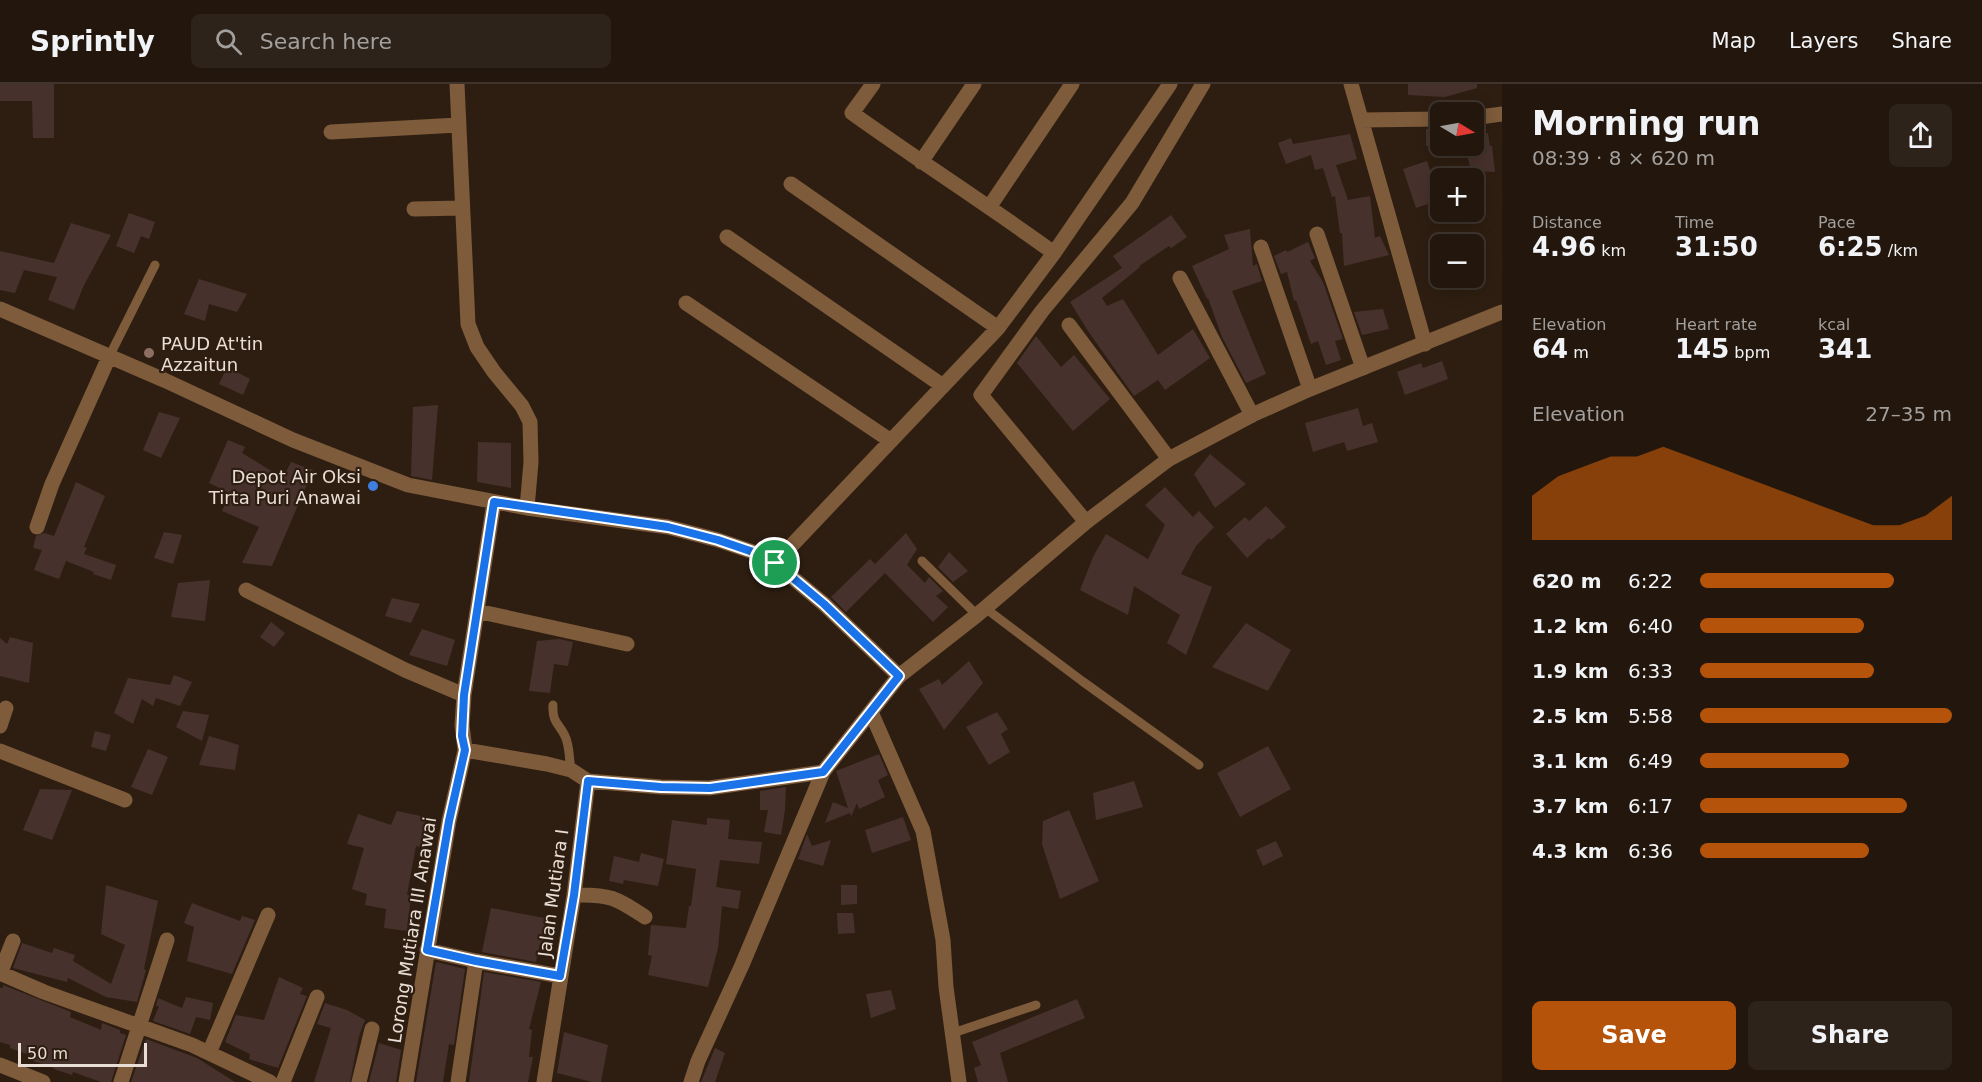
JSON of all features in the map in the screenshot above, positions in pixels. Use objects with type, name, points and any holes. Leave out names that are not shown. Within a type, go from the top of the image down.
[{"type":"street","points":[[457,84],[468,324],[477,347],[522,406],[530,422],[531,462],[527,508]]},
{"type":"street","points":[[873,84],[852,113],[1054,253]]},
{"type":"street","points":[[990,207],[1072,84]]},
{"type":"street","points":[[775,563],[998,328],[1054,253],[1170,84]]},
{"type":"street","points":[[1086,522],[981,395],[1042,311],[1132,203],[1203,84]]},
{"type":"street","points":[[1351,84],[1425,344]]},
{"type":"street","points":[[921,162],[969,86]]},
{"type":"street","points":[[1484,116],[1502,114]]},
{"type":"street","points":[[1360,120],[1430,119]]},
{"type":"street","points":[[331,132],[459,125]]},
{"type":"street","points":[[791,184],[998,328]]},
{"type":"street","points":[[414,209],[462,208]]},
{"type":"street","points":[[1317,234],[1363,368]]},
{"type":"street","points":[[727,237],[943,386]]},
{"type":"street","points":[[1261,247],[1310,389]]},
{"type":"street","points":[[1180,278],[1252,415]]},
{"type":"street","points":[[686,303],[891,441]]},
{"type":"street","points":[[0,309],[164,380],[293,440],[408,485],[527,508],[668,527],[759,554],[775,563],[824,604],[899,676]]},
{"type":"street","points":[[691,1082],[823,772],[899,676],[981,612],[1086,522],[1169,459],[1252,415],[1310,389],[1502,312]]},
{"type":"street","points":[[1069,325],[1169,459]]},
{"type":"street","points":[[37,527],[51,484],[109,357]]},
{"type":"street","name":"Lorong Mutiara III Anawai","points":[[406,1082],[449,821],[465,750],[462,736],[464,695],[494,502]]},
{"type":"street","points":[[246,590],[405,670],[464,695]]},
{"type":"street","points":[[477,611],[627,644]]},
{"type":"street","points":[[0,726],[6,708]]},
{"type":"street","points":[[871,712],[923,831],[943,940],[946,987],[959,1082]]},
{"type":"street","points":[[465,750],[571,770],[588,781],[661,787],[710,788],[823,772]]},
{"type":"street","points":[[0,751],[125,800]]},
{"type":"street","name":"Jalan Mutiara I","points":[[544,1082],[574,895],[588,781]]},
{"type":"street","points":[[574,895],[594,894],[616,898],[645,917]]},
{"type":"street","points":[[209,1053],[268,915]]},
{"type":"street","points":[[121,1082],[167,940]]},
{"type":"street","points":[[13,941],[0,974],[209,1053],[270,1082]]},
{"type":"street","points":[[427,950],[560,976]]},
{"type":"street","points":[[458,1082],[476,961]]},
{"type":"street","points":[[284,1082],[317,997]]},
{"type":"street","points":[[359,1082],[372,1029]]},
{"type":"street","points":[[0,1065],[43,1082]]},
{"type":"lane","points":[[109,357],[155,265]]},
{"type":"lane","points":[[922,561],[981,612],[1199,765]]},
{"type":"lane","points":[[553,705],[557,726],[565,735],[571,770]]},
{"type":"lane","points":[[953,1032],[1036,1005]]},
{"type":"building","points":[[0,84],[54,84],[54,138],[33,138],[32,101],[0,101]]},
{"type":"building","points":[[1408,84],[1477,84],[1477,88],[1445,97],[1408,95]]},
{"type":"building","points":[[1426,129],[1430,129],[1430,146],[1426,146]]},
{"type":"building","points":[[1488,133],[1490,146],[1492,146],[1495,172],[1484,172],[1484,168],[1470,168],[1467,156],[1484,156],[1484,134]]},
{"type":"building","points":[[1350,134],[1357,159],[1336,165],[1348,200],[1370,196],[1375,238],[1380,236],[1389,255],[1344,266],[1342,233],[1340,233],[1335,196],[1332,197],[1323,168],[1315,170],[1311,155],[1286,164],[1278,143],[1291,138],[1293,144]]},
{"type":"building","points":[[1427,161],[1430,170],[1430,203],[1416,208],[1403,169]]},
{"type":"building","points":[[129,213],[155,222],[149,239],[141,236],[134,253],[116,246]]},
{"type":"building","points":[[1171,215],[1187,237],[1139,266],[1102,298],[1107,306],[1123,299],[1158,355],[1193,329],[1210,358],[1165,390],[1158,380],[1134,396],[1070,302],[1122,268],[1113,256]]},
{"type":"building","points":[[71,223],[111,235],[83,287],[74,310],[48,300],[57,277],[24,270],[15,293],[0,290],[0,251],[54,263]]},
{"type":"building","points":[[1250,229],[1253,266],[1257,264],[1262,281],[1232,291],[1266,374],[1246,383],[1222,337],[1208,298],[1192,266],[1229,249],[1224,235]]},
{"type":"building","points":[[1308,242],[1315,258],[1310,261],[1323,282],[1343,339],[1335,341],[1341,360],[1326,365],[1318,341],[1311,344],[1296,300],[1294,301],[1287,272],[1281,274],[1274,256]]},
{"type":"building","points":[[199,279],[247,294],[237,312],[209,304],[205,321],[184,314]]},
{"type":"building","points":[[1383,309],[1389,329],[1362,335],[1354,312]]},
{"type":"building","points":[[1036,336],[1061,367],[1074,355],[1110,399],[1073,431],[1017,363]]},
{"type":"building","points":[[1442,361],[1448,379],[1405,395],[1397,372],[1421,363],[1423,368]]},
{"type":"building","points":[[227,367],[250,379],[243,395],[219,384]]},
{"type":"building","points":[[438,405],[432,480],[411,476],[413,407]]},
{"type":"building","points":[[1358,408],[1363,426],[1372,423],[1378,442],[1347,451],[1344,442],[1313,452],[1305,423]]},
{"type":"building","points":[[159,412],[180,418],[161,458],[143,450]]},
{"type":"building","points":[[228,440],[245,447],[242,453],[283,478],[291,462],[313,470],[272,566],[242,563],[259,527],[222,511],[230,493],[209,483]]},
{"type":"building","points":[[478,442],[511,443],[511,488],[477,482]]},
{"type":"building","points":[[1210,454],[1246,484],[1215,508],[1194,474]]},
{"type":"building","points":[[76,482],[105,496],[84,547],[87,548],[84,554],[116,565],[111,580],[66,561],[59,579],[34,570],[42,550],[33,548],[36,536],[44,533],[54,536]]},
{"type":"building","points":[[1165,487],[1193,517],[1199,511],[1214,527],[1196,546],[1181,574],[1212,587],[1186,655],[1167,643],[1180,615],[1134,586],[1128,615],[1080,590],[1093,557],[1106,534],[1148,559],[1165,525],[1145,505]]},
{"type":"building","points":[[1266,506],[1286,527],[1271,540],[1269,538],[1247,558],[1226,534],[1245,517],[1249,521]]},
{"type":"building","points":[[164,532],[182,535],[173,564],[154,558]]},
{"type":"building","points":[[906,533],[917,549],[907,565],[925,583],[929,577],[943,591],[936,596],[948,607],[933,622],[885,573],[846,612],[831,597],[870,559],[875,564]]},
{"type":"building","points":[[949,552],[968,571],[953,582],[938,567]]},
{"type":"building","points":[[210,580],[205,621],[171,617],[178,583]]},
{"type":"building","points":[[392,598],[420,604],[411,623],[385,616]]},
{"type":"building","points":[[271,622],[285,633],[274,647],[260,637]]},
{"type":"building","points":[[1246,623],[1291,650],[1268,691],[1212,667]]},
{"type":"building","points":[[422,629],[455,640],[447,666],[409,655]]},
{"type":"building","points":[[10,637],[33,643],[29,683],[0,676],[0,638],[7,644]]},
{"type":"building","points":[[559,639],[573,642],[568,666],[554,664],[550,693],[529,691],[537,641]]},
{"type":"building","points":[[969,661],[983,683],[944,730],[919,689],[939,679],[942,685]]},
{"type":"building","points":[[174,675],[192,682],[180,706],[156,698],[153,706],[142,699],[133,724],[114,713],[128,678],[170,685]]},
{"type":"building","points":[[183,711],[209,715],[202,741],[176,727]]},
{"type":"building","points":[[997,712],[1008,729],[1001,734],[1010,752],[989,765],[966,727]]},
{"type":"building","points":[[95,731],[111,735],[106,751],[91,747]]},
{"type":"building","points":[[209,736],[239,745],[235,770],[199,765]]},
{"type":"building","points":[[1268,746],[1291,789],[1240,817],[1217,773]]},
{"type":"building","points":[[148,749],[168,757],[152,795],[131,787]]},
{"type":"building","points":[[879,754],[888,775],[878,780],[885,797],[859,809],[857,803],[851,817],[850,813],[825,823],[833,802],[848,808],[836,771]]},
{"type":"building","points":[[1134,781],[1143,807],[1096,820],[1093,793]]},
{"type":"building","points":[[786,787],[781,835],[764,832],[768,810],[760,810],[760,791]]},
{"type":"building","points":[[40,789],[72,790],[52,840],[23,830]]},
{"type":"building","points":[[1069,810],[1099,881],[1060,899],[1042,844],[1043,821]]},
{"type":"building","points":[[397,811],[430,818],[425,848],[416,846],[407,895],[411,895],[407,931],[384,928],[386,909],[365,905],[367,894],[352,889],[364,848],[347,844],[358,814],[391,825]]},
{"type":"building","points":[[903,817],[911,840],[872,853],[865,830]]},
{"type":"building","points":[[707,818],[730,820],[728,839],[762,842],[759,864],[720,860],[716,887],[741,891],[738,909],[722,906],[718,948],[708,987],[648,975],[652,956],[648,955],[651,925],[686,928],[689,906],[691,906],[696,869],[666,864],[672,820],[707,825]]},
{"type":"building","points":[[807,834],[812,846],[831,840],[823,866],[798,859]]},
{"type":"building","points":[[1276,841],[1283,856],[1263,866],[1256,850]]},
{"type":"building","points":[[641,853],[664,859],[658,886],[624,880],[623,884],[609,881],[614,856],[639,862]]},
{"type":"building","points":[[106,885],[158,901],[144,969],[146,970],[137,1002],[106,997],[68,978],[67,982],[13,968],[22,943],[52,953],[54,948],[75,955],[73,961],[111,984],[125,945],[101,934]]},
{"type":"building","points":[[841,885],[857,885],[857,904],[841,905]]},
{"type":"building","points":[[192,903],[240,921],[242,916],[255,920],[232,974],[187,961],[194,927],[184,923]]},
{"type":"building","points":[[491,908],[550,919],[545,944],[540,943],[536,962],[482,952]]},
{"type":"building","points":[[837,913],[853,913],[855,933],[838,934]]},
{"type":"building","points":[[436,962],[465,969],[454,1045],[449,1044],[443,1082],[416,1082]]},
{"type":"building","points":[[484,972],[541,982],[529,1029],[532,1030],[529,1057],[533,1057],[528,1082],[469,1082]]},
{"type":"building","points":[[279,977],[303,988],[300,994],[307,996],[278,1068],[249,1059],[250,1054],[225,1042],[236,1015],[264,1020]]},
{"type":"building","points":[[3,985],[71,1012],[70,1017],[101,1030],[102,1023],[126,1035],[111,1082],[101,1082],[73,1072],[72,1075],[54,1069],[33,1061],[35,1057],[0,1042],[0,988],[3,988]]},
{"type":"building","points":[[891,990],[896,1009],[871,1018],[866,994]]},
{"type":"building","points":[[186,997],[213,1003],[210,1020],[196,1017],[190,1034],[153,1021],[159,1006],[156,1006],[158,998],[182,1008]]},
{"type":"building","points":[[1077,999],[1085,1018],[1000,1053],[1008,1082],[978,1082],[974,1068],[981,1065],[972,1042]]},
{"type":"building","points":[[325,1003],[347,1010],[365,1020],[359,1036],[350,1082],[314,1082],[331,1028],[317,1024]]},
{"type":"building","points":[[564,1032],[608,1045],[601,1082],[592,1082],[557,1073]]},
{"type":"building","points":[[146,1039],[197,1058],[235,1082],[131,1082]]},
{"type":"building","points":[[379,1043],[401,1050],[396,1082],[369,1082]]},
{"type":"building","points":[[715,1048],[725,1053],[715,1082],[701,1082]]},
{"type":"place","name":"PAUD At'tin Azzaitun","points":[[149,353]]},
{"type":"place","name":"Depot Air Oksi Tirta Puri Anawai","points":[[373,486]]},
{"type":"route","points":[[494,502],[668,527],[718,540],[759,554],[775,563],[824,604],[899,676],[823,772],[710,788],[661,787],[588,781],[574,895],[560,976],[427,950],[449,821],[465,750],[462,736],[464,695],[494,502]]}]
